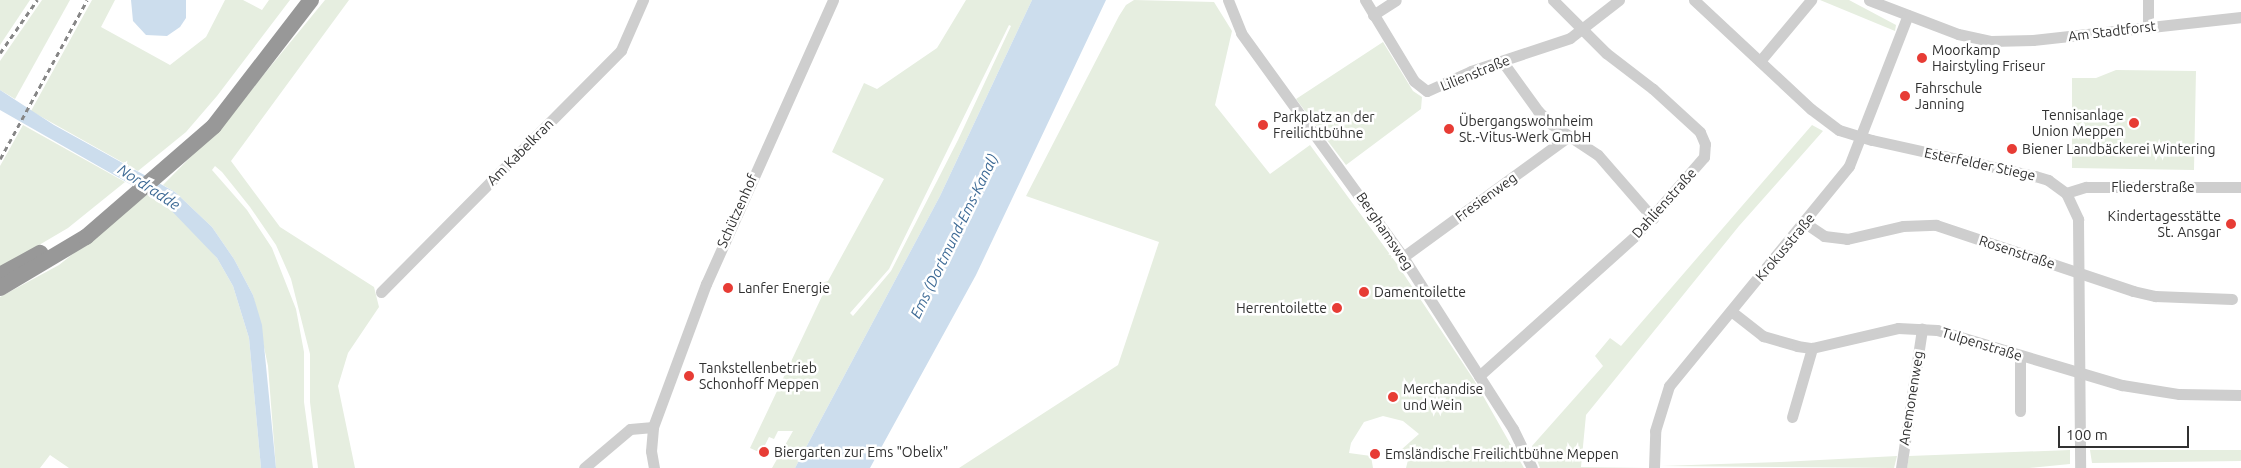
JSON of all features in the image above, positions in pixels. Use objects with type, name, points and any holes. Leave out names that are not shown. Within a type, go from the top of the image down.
[{"type":"highway","points":[[159,170],[224,99],[299,0]]},
{"type":"highway","points":[[0,288],[86,237],[122,202],[214,126],[310,0]]},
{"type":"highway","points":[[0,275],[122,202]]},
{"type":"street","name":"Am Kabelkran","points":[[381,292],[620,50],[642,0]]},
{"type":"street","name":"Schützenhof","points":[[654,468],[651,450],[653,426],[706,284],[833,0]]},
{"type":"street","name":"Berghamsweg","points":[[1228,0],[1241,33],[1403,257],[1513,429],[1532,468]]},
{"type":"street","name":"Lilienstraße","points":[[1364,0],[1414,81],[1427,90],[1502,61],[1570,38],[1584,31],[1619,0]]},
{"type":"street","points":[[1373,15],[1396,0]]},
{"type":"street","name":"Dahlienstraße","points":[[1479,376],[1653,218],[1704,157],[1703,138],[1667,102],[1617,63],[1553,0]]},
{"type":"street","name":"Esterfelder Stiege","points":[[1694,0],[1823,119],[1861,138],[2035,176],[2053,182],[2066,193]]},
{"type":"street","points":[[1760,61],[1811,0]]},
{"type":"street","name":"Am Stadtforst","points":[[1869,0],[1958,34],[1991,41],[2033,40],[2241,17]]},
{"type":"street","points":[[2148,0],[2148,27]]},
{"type":"street","name":"Krokusstraße","points":[[1654,468],[1655,431],[1669,386],[1805,223],[1849,166],[1908,15]]},
{"type":"street","points":[[1502,61],[1538,111],[1569,136],[1598,155],[1653,218]]},
{"type":"street","name":"Fresienweg","points":[[1403,257],[1569,136]]},
{"type":"street","name":"Fliederstraße","points":[[2066,193],[2086,187],[2241,187]]},
{"type":"street","points":[[2066,193],[2078,219],[2080,468]]},
{"type":"street","name":"Rosenstraße","points":[[1805,223],[1824,236],[1848,240],[1903,226],[1936,225],[2156,296],[2232,298]]},
{"type":"street","name":"Tulpenstraße","points":[[1731,310],[1763,336],[1812,348],[1880,331],[1922,329],[1956,333],[2020,356],[2148,391],[2241,395]]},
{"type":"street","name":"Anemonenweg","points":[[1901,468],[1922,329]]},
{"type":"street","points":[[1792,417],[1812,348]]},
{"type":"street","points":[[2020,356],[2020,411]]},
{"type":"street","points":[[584,468],[630,429],[653,426]]},
{"type":"shaded area","points":[[0,0],[30,0],[0,45]]},
{"type":"shaded area","points":[[42,0],[70,0],[15,99],[0,90],[0,61]]},
{"type":"shaded area","points":[[92,0],[115,0],[101,27],[170,65],[206,37],[225,0],[243,0],[262,10],[269,0],[290,0],[217,96],[186,132],[138,171],[31,111]]},
{"type":"shaded area","points":[[325,0],[349,0],[231,161],[280,227],[374,287],[379,307],[348,353],[338,386],[355,468],[318,468],[310,402],[310,354],[291,279],[276,245],[250,207],[222,172],[215,166],[212,170],[247,210],[272,248],[296,309],[304,352],[304,402],[313,468],[276,468],[268,366],[253,295],[234,259],[212,227],[175,192],[163,185],[225,122]]},
{"type":"shaded area","points":[[966,0],[1032,0],[940,196],[795,468],[772,468],[793,431],[778,431],[774,439],[769,437],[761,453],[750,448],[823,294],[821,283],[828,281],[884,179],[832,152],[864,83],[877,89],[937,48]],"holes":[[[1009,25],[1011,26],[958,140],[891,271],[853,316],[850,313],[889,269]]]},
{"type":"shaded area","points":[[1134,0],[1214,2],[1232,31],[1215,105],[1270,174],[1310,145],[1397,264],[1474,380],[1524,468],[1406,468],[1408,460],[1402,449],[1419,434],[1403,421],[1383,416],[1364,422],[1351,443],[1349,453],[1371,456],[1373,468],[959,468],[1118,365],[1159,242],[1026,196],[1119,16],[1126,5]]},
{"type":"shaded area","points":[[1820,0],[1849,0],[1896,25],[1895,31]]},
{"type":"shaded area","points":[[1383,42],[1413,91],[1422,97],[1421,109],[1346,165],[1296,99]]},
{"type":"shaded area","name":"Tennisanlage Union Meppen","points":[[2116,70],[2196,71],[2194,170],[2072,168],[2072,78],[2096,78]]},
{"type":"shaded area","points":[[23,125],[125,182],[68,228],[0,268],[0,166]]},
{"type":"shaded area","points":[[1812,125],[1823,131],[1739,226],[1586,415],[1581,467],[1648,468],[1540,468],[1532,446],[1603,366],[1595,356],[1610,338],[1621,346]]},
{"type":"shaded area","points":[[148,194],[165,204],[196,233],[217,258],[233,286],[249,338],[261,468],[69,468],[50,455],[40,468],[0,468],[0,297],[59,265]]},
{"type":"shaded area","points":[[2070,450],[2070,464],[2029,468],[1907,468],[1909,456]]},
{"type":"shaded area","points":[[2090,450],[2241,450],[2241,461],[2092,463]]},
{"type":"shaded area","points":[[1897,456],[1894,468],[1661,466],[1781,462]]},
{"type":"water","points":[[131,0],[186,0],[186,18],[180,27],[167,36],[146,35],[133,21]]},
{"type":"water","name":"Ems (Dortmund-Ems-Kanal)","points":[[1032,0],[1106,0],[976,275],[870,468],[795,468],[940,196]]},
{"type":"water","name":"Nordradde","points":[[0,90],[54,125],[175,192],[212,227],[234,259],[253,295],[262,325],[276,468],[261,468],[249,338],[233,286],[217,258],[165,204],[0,110]]},
{"type":"railway","points":[[0,53],[37,0]]},
{"type":"railway","points":[[0,159],[87,0]]},
{"type":"place","name":"Moorkamp Hairstyling Friseur","points":[[1922,58]]},
{"type":"place","name":"Fahrschule Janning","points":[[1905,96]]},
{"type":"place","name":"Tennisanlage Union Meppen","points":[[2134,123]]},
{"type":"place","name":"Parkplatz an der Freilichtbühne","points":[[1263,125]]},
{"type":"place","name":"Übergangswohnheim St.-Vitus-Werk GmbH","points":[[1449,129]]},
{"type":"place","name":"Biener Landbäckerei Wintering","points":[[2012,149]]},
{"type":"place","name":"Kindertagesstätte St. Ansgar","points":[[2231,224]]},
{"type":"place","name":"Lanfer Energie","points":[[728,288]]},
{"type":"place","name":"Damentoilette","points":[[1364,292]]},
{"type":"place","name":"Herrentoilette","points":[[1337,308]]},
{"type":"place","name":"Tankstellenbetrieb Schonhoff Meppen","points":[[689,376]]},
{"type":"place","name":"Merchandise und Wein","points":[[1393,397]]},
{"type":"place","name":"Biergarten zur Ems \"Obelix\"","points":[[764,452]]},
{"type":"place","name":"Emsländische Freilichtbühne Meppen","points":[[1375,454]]}]
